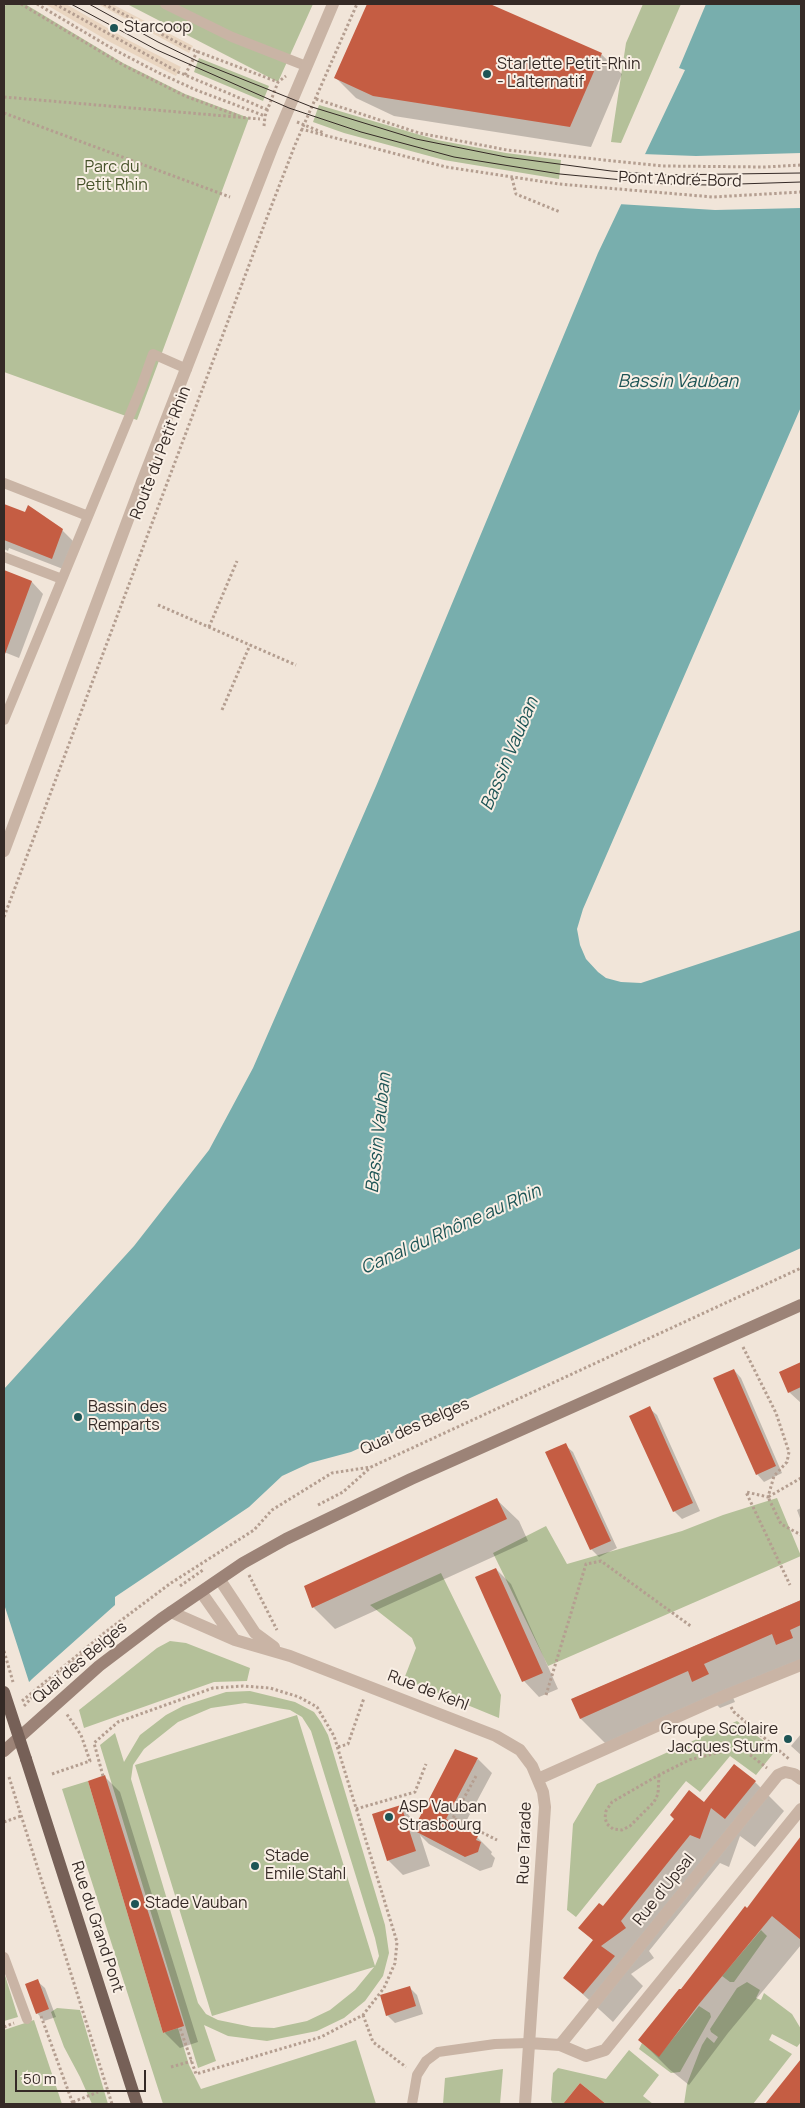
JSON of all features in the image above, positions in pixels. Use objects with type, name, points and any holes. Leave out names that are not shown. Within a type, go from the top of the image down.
[{"type":"main road","name":"Quai des Belges","points":[[4,1751],[58,1701],[171,1612],[243,1563],[320,1520],[801,1305]]},
{"type":"main road","name":"Rue du Grand Pont","points":[[4,1692],[137,2104]]},
{"type":"street","name":"Route du Petit Rhin","points":[[4,851],[187,368],[306,66],[333,4]]},
{"type":"street","name":"Rue de Kehl","points":[[220,1580],[255,1633],[290,1656]]},
{"type":"street","points":[[201,1592],[235,1640]]},
{"type":"street","name":"Rue de Kehl","points":[[171,1612],[235,1640],[290,1656],[508,1742],[520,1750],[532,1766],[538,1779]]},
{"type":"street","name":"Rue Tarade","points":[[525,2104],[545,1807],[538,1779],[724,1696],[801,1665]]},
{"type":"street","points":[[778,1775],[785,1772],[798,1776]]},
{"type":"street","name":"Rue d'Upsal","points":[[560,2045],[778,1775]]},
{"type":"street","points":[[530,2043],[560,2045],[586,2056],[605,2050],[801,1809]]},
{"type":"lane","points":[[165,4],[232,37],[306,66]]},
{"type":"lane","points":[[4,720],[7,702],[62,579],[153,354],[187,368]]},
{"type":"lane","points":[[4,484],[88,516]]},
{"type":"lane","points":[[4,557],[62,579]]},
{"type":"lane","points":[[4,1958],[27,2019]]},
{"type":"lane","points":[[412,2104],[417,2075],[426,2061],[438,2052],[495,2044],[530,2043]]},
{"type":"path","points":[[21,4],[122,65],[185,96],[245,118]]},
{"type":"path","points":[[37,4],[113,49],[159,73],[196,90],[265,116],[278,82],[198,50],[104,4]]},
{"type":"path","points":[[55,4],[185,75],[334,137]]},
{"type":"path","name":"Route du Petit Rhin","points":[[4,917],[302,130],[357,4]]},
{"type":"path","points":[[185,75],[198,50]]},
{"type":"path","points":[[4,97],[260,119]]},
{"type":"path","name":"Pont André-Bord","points":[[316,99],[437,137],[507,150],[663,166],[765,167],[801,165]]},
{"type":"path","points":[[4,113],[230,197]]},
{"type":"path","points":[[302,130],[334,137]]},
{"type":"path","name":"Pont André-Bord","points":[[334,137],[437,165],[559,184],[713,197],[801,192]]},
{"type":"path","points":[[512,178],[516,194],[560,212]]},
{"type":"path","points":[[209,627],[237,561]]},
{"type":"path","points":[[158,605],[296,664]]},
{"type":"path","points":[[222,710],[250,645]]},
{"type":"path","name":"Quai des Belges","points":[[17,1706],[37,1687],[103,1634],[172,1584],[254,1530],[272,1510],[332,1473],[372,1467],[801,1268]]},
{"type":"path","points":[[737,1334],[776,1413],[789,1452],[787,1462],[774,1476],[768,1496],[781,1524],[801,1535]]},
{"type":"path","points":[[790,1585],[746,1492],[768,1496],[801,1478]]},
{"type":"path","points":[[546,1695],[586,1564],[601,1561],[692,1627]]},
{"type":"path","points":[[253,1584],[278,1632]]},
{"type":"path","points":[[103,1776],[94,1743],[118,1722],[213,1688],[243,1686],[270,1688],[299,1697],[317,1707],[338,1747],[397,1942],[395,1963],[384,1988],[363,2015],[321,2037],[196,2074],[180,2028]]},
{"type":"path","points":[[338,1747],[348,1744],[369,1686]]},
{"type":"path","points":[[724,1696],[734,1712],[789,1756],[798,1776]]},
{"type":"path","points":[[52,1774],[90,1761],[81,1735],[58,1701]]},
{"type":"path","points":[[659,1776],[658,1794],[654,1802],[630,1826],[622,1830],[613,1829],[607,1824],[604,1818],[612,1802],[659,1776],[689,1760],[740,1747],[778,1775]]},
{"type":"path","points":[[356,1809],[415,1792],[426,1764]]},
{"type":"path","points":[[476,1776],[453,1818],[497,1840]]},
{"type":"path","points":[[9,1777],[85,2013],[112,2104]]},
{"type":"path","points":[[4,1822],[21,1816]]},
{"type":"path","points":[[27,2019],[41,2015],[73,2103],[98,2092]]},
{"type":"path","points":[[363,2015],[373,2042],[417,2075]]},
{"type":"path","points":[[172,2067],[192,2061]]},
{"type":"green space","name":"Parc du Petit Rhin","points":[[8,4],[25,4],[123,63],[185,94],[249,118],[137,420],[4,372],[4,6]]},
{"type":"green space","points":[[127,4],[313,4],[278,82]]},
{"type":"green space","points":[[643,4],[681,4],[621,143],[611,142],[626,43]]},
{"type":"green space","points":[[199,58],[269,86],[263,101],[194,72]]},
{"type":"green space","points":[[319,105],[437,140],[506,153],[561,160],[559,179],[444,160],[344,133],[313,122]]},
{"type":"green space","points":[[777,1498],[801,1556],[548,1666],[493,1553],[546,1526],[567,1564],[682,1531],[723,1515]]},
{"type":"green space","points":[[441,1573],[501,1695],[499,1718],[404,1679],[416,1648],[412,1638],[370,1605]]},
{"type":"green space","points":[[170,1641],[186,1643],[250,1668],[247,1681],[214,1682],[84,1728],[79,1710],[157,1648]]},
{"type":"green space","name":"Stade Emile Stahl","points":[[250,1691],[295,1702],[314,1712],[321,1722],[328,1735],[385,1925],[389,1953],[383,1976],[365,2001],[344,2018],[317,2031],[267,2041],[228,2036],[204,2025],[216,2061],[198,2068],[100,1745],[115,1733],[124,1762],[140,1735],[166,1715],[183,1706],[226,1692]],"holes":[[[245,1703],[290,1710],[302,1717],[311,1731],[375,1938],[379,1956],[375,1966],[297,1715],[135,1765],[212,2016],[374,1967],[355,1990],[330,2010],[307,2021],[274,2028],[252,2027],[218,2020],[206,2014],[198,2003],[131,1779],[133,1765],[144,1749],[178,1722],[211,1708]]]},
{"type":"green space","points":[[737,1721],[776,1750],[756,1775],[730,1756],[700,1792],[686,1781],[576,1917],[567,1910],[573,1824],[597,1784]]},
{"type":"green space","points":[[88,1781],[163,2033],[178,2028],[189,2065],[201,2089],[356,2040],[376,2104],[163,2104],[62,1789]]},
{"type":"green space","points":[[761,1930],[767,1936],[734,1982],[730,1982],[722,1976]]},
{"type":"green space","points":[[4,1972],[18,2017],[4,2021]]},
{"type":"green space","points":[[747,1982],[760,1990],[756,1998],[761,2000],[764,1993],[792,2014],[801,2029],[801,2042],[797,2047],[772,2034],[769,2040],[792,2054],[753,2104],[684,2104],[687,2084],[702,2045],[707,2037],[714,2043],[718,2037],[710,2029],[737,1988]]},
{"type":"green space","points":[[699,2006],[710,2013],[711,2017],[680,2072],[671,2073],[639,2049],[642,2043],[659,2056]]},
{"type":"green space","points":[[57,2008],[80,2010],[108,2104],[92,2104],[64,2047],[51,2012]]},
{"type":"green space","points":[[34,2020],[62,2104],[4,2104],[4,2030]]},
{"type":"green space","points":[[629,2050],[659,2075],[643,2096],[653,2104],[606,2104],[580,2083],[563,2104],[553,2104],[551,2100],[553,2073],[558,2068],[606,2079]]},
{"type":"green space","points":[[503,2069],[500,2104],[443,2104],[445,2078]]},
{"type":"shaded area","name":"Starcoop","points":[[45,4],[66,4],[130,41],[181,67],[176,76],[110,42]]},
{"type":"shaded area","name":"Starcoop","points":[[98,4],[112,4],[193,46],[189,53]]},
{"type":"water","points":[[706,4],[801,4],[801,407],[583,909],[577,929],[580,945],[586,959],[598,972],[606,978],[621,982],[641,983],[801,930],[801,1248],[351,1452],[310,1463],[282,1476],[249,1507],[115,1597],[115,1605],[32,1679],[4,1708],[4,1389],[134,1246],[209,1150],[253,1068],[376,786],[598,253],[685,70],[679,68]]},
{"type":"pier","points":[[801,153],[801,208],[715,210],[618,204],[642,154],[696,156]]},
{"type":"pier","points":[[4,1604],[30,1685],[4,1711]]},
{"type":"building","name":"Starlette Petit-Rhin - L'alternatif","points":[[367,4],[490,4],[602,53],[570,127],[373,96],[334,78]]},
{"type":"building","points":[[4,504],[25,512],[28,505],[63,529],[52,559],[4,540]]},
{"type":"building","points":[[4,570],[32,581],[5,654],[4,654]]},
{"type":"building","points":[[801,1362],[801,1387],[788,1393],[779,1372]]},
{"type":"building","points":[[734,1369],[776,1466],[756,1475],[713,1378]]},
{"type":"building","points":[[650,1406],[693,1503],[673,1512],[629,1416]]},
{"type":"building","points":[[566,1443],[611,1541],[590,1550],[545,1452]]},
{"type":"building","points":[[497,1498],[507,1519],[312,1608],[304,1586]]},
{"type":"building","points":[[496,1568],[543,1673],[522,1682],[475,1577]]},
{"type":"building","points":[[801,1600],[801,1625],[790,1630],[793,1638],[776,1645],[772,1634],[704,1664],[709,1674],[692,1682],[688,1671],[580,1719],[571,1699]]},
{"type":"building","points":[[455,1749],[478,1758],[446,1819],[478,1836],[476,1840],[481,1842],[478,1852],[465,1857],[413,1830]]},
{"type":"building","points":[[734,1764],[756,1781],[725,1819],[711,1808],[700,1839],[690,1835],[621,1921],[626,1928],[601,1946],[615,1956],[583,1994],[563,1978],[593,1940],[578,1928],[599,1903],[603,1906],[674,1819],[670,1815],[689,1790],[704,1802]]},
{"type":"building","name":"Stade Vauban","points":[[105,1775],[184,2026],[163,2033],[88,1781]]},
{"type":"building","points":[[401,1805],[416,1851],[387,1861],[372,1814]]},
{"type":"building","points":[[801,1836],[801,1940],[772,1916],[699,2004],[659,2057],[638,2040],[679,1989],[681,1989],[745,1906],[747,1908]]},
{"type":"building","points":[[38,1979],[49,2009],[36,2014],[25,1984]]},
{"type":"building","points":[[410,1986],[416,2006],[386,2016],[380,1995]]},
{"type":"building","points":[[801,2059],[801,2104],[765,2104]]},
{"type":"building","points":[[580,2083],[606,2104],[563,2104]]},
{"type":"tram line","points":[[71,4],[157,50],[289,108],[361,132],[454,157],[560,174],[665,184],[708,185],[801,182]]},
{"type":"tram line","points":[[89,4],[197,61],[312,107],[416,139],[506,157],[611,171],[663,175],[801,173]]},
{"type":"place","name":"Starcoop","points":[[114,28]]},
{"type":"place","name":"Starlette Petit-Rhin - L'alternatif","points":[[487,74]]},
{"type":"place","name":"Bassin des Remparts","points":[[78,1417]]},
{"type":"place","name":"Groupe Scolaire Jacques Sturm","points":[[788,1739]]},
{"type":"place","name":"ASP Vauban Strasbourg","points":[[389,1817]]},
{"type":"place","name":"Stade Emile Stahl","points":[[255,1866]]},
{"type":"place","name":"Stade Vauban","points":[[135,1904]]},
{"type":"water label","name":"Bassin Vauban","points":[[678,382]]},
{"type":"water label","name":"Bassin Vauban","points":[[510,754]]},
{"type":"water label","name":"Bassin Vauban","points":[[379,1133]]},
{"type":"water label","name":"Canal du Rhône au Rhin","points":[[451,1230]]}]
